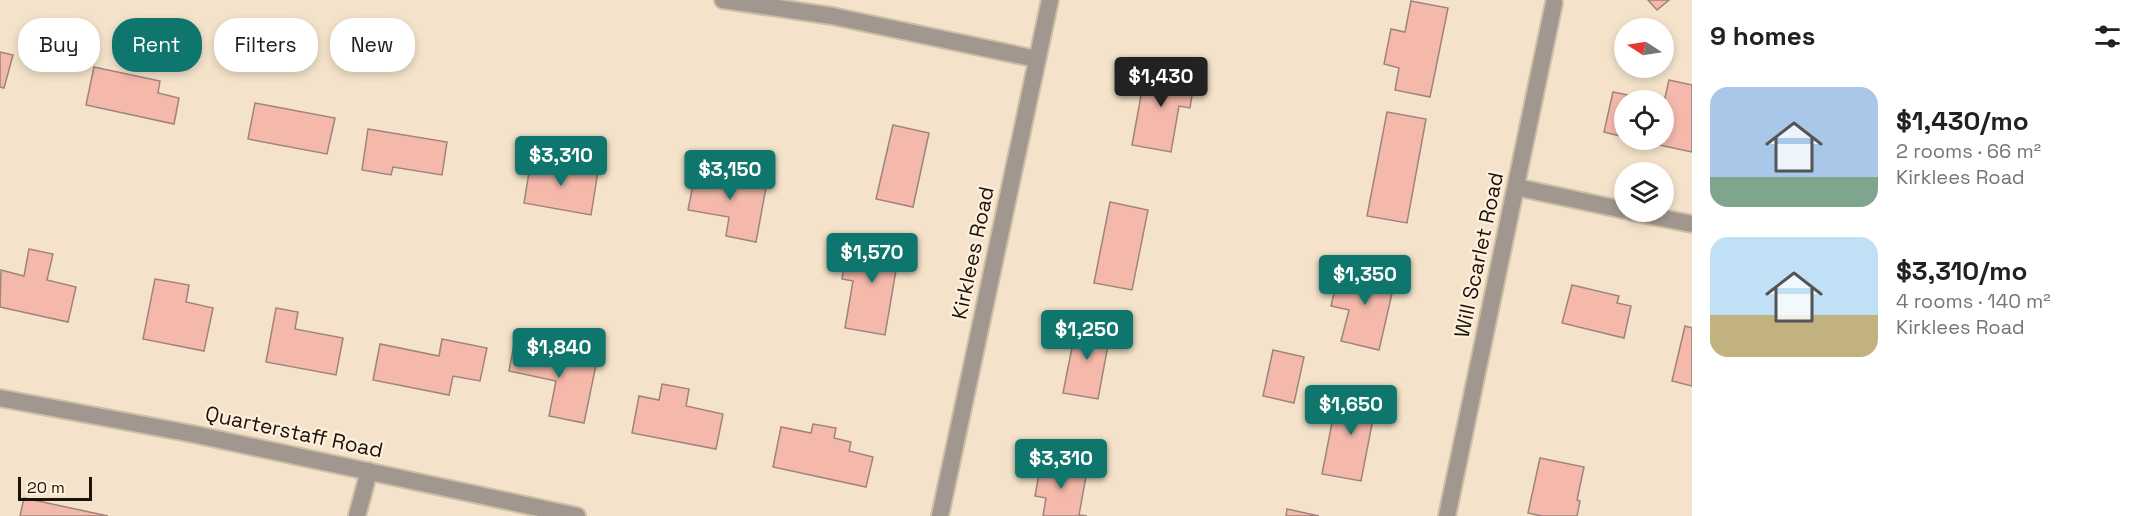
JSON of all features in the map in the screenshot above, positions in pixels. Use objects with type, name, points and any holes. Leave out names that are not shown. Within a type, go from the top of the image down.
[{"type":"street","points":[[723,0],[832,16],[1037,59]]},
{"type":"street","name":"Kirklees Road","points":[[940,516],[1050,0]]},
{"type":"street","name":"Will Scarlet Road","points":[[1447,516],[1554,3]]},
{"type":"street","points":[[1516,187],[1614,208]]},
{"type":"street","points":[[1674,220],[1692,224]]},
{"type":"street","name":"Quarterstaff Road","points":[[0,398],[193,434],[577,516]]},
{"type":"street","points":[[357,516],[369,471]]},
{"type":"building","points":[[1648,0],[1669,0],[1657,10]]},
{"type":"building","points":[[1411,1],[1448,8],[1430,97],[1395,90],[1399,68],[1384,64],[1391,29],[1405,32]]},
{"type":"building","points":[[0,52],[13,55],[4,88],[0,87]]},
{"type":"building","points":[[100,68],[160,81],[158,93],[179,98],[174,124],[86,105],[93,72],[100,72]]},
{"type":"building","points":[[1146,68],[1195,77],[1190,108],[1179,106],[1171,152],[1132,145]]},
{"type":"building","points":[[1669,80],[1692,85],[1692,152],[1674,148],[1674,90],[1667,90]]},
{"type":"building","points":[[1613,92],[1614,92],[1614,134],[1604,132]]},
{"type":"building","points":[[255,103],[335,118],[327,154],[248,139]]},
{"type":"building","points":[[1387,112],[1426,119],[1407,223],[1367,216]]},
{"type":"building","points":[[893,125],[929,133],[913,207],[876,199]]},
{"type":"building","points":[[368,129],[447,142],[442,175],[393,167],[391,175],[362,170]]},
{"type":"building","points":[[531,160],[598,171],[591,215],[524,203]]},
{"type":"building","points":[[696,169],[767,182],[756,242],[726,236],[729,217],[688,210]]},
{"type":"building","points":[[1110,202],[1148,210],[1132,290],[1094,283]]},
{"type":"building","points":[[862,234],[901,241],[885,335],[845,328],[853,281],[842,279],[845,260],[857,262]]},
{"type":"building","points":[[29,249],[53,254],[47,280],[76,287],[68,322],[0,307],[1,270],[24,276]]},
{"type":"building","points":[[1359,267],[1396,276],[1379,350],[1341,341],[1349,310],[1331,306],[1338,275],[1357,279]]},
{"type":"building","points":[[155,279],[189,285],[186,302],[213,308],[204,351],[143,339]]},
{"type":"building","points":[[1572,285],[1619,296],[1617,303],[1631,306],[1624,338],[1562,323]]},
{"type":"building","points":[[276,308],[298,312],[295,329],[343,338],[336,375],[266,362]]},
{"type":"building","points":[[1077,322],[1111,329],[1098,399],[1063,393]]},
{"type":"building","points":[[1685,326],[1692,328],[1692,386],[1672,381]]},
{"type":"building","points":[[442,339],[487,348],[480,381],[453,376],[449,395],[373,380],[380,344],[439,356]]},
{"type":"building","points":[[514,344],[597,360],[584,423],[549,416],[556,381],[509,371]]},
{"type":"building","points":[[1273,350],[1304,357],[1294,403],[1263,396]]},
{"type":"building","points":[[662,384],[689,389],[686,406],[723,414],[716,449],[632,433],[639,396],[659,400]]},
{"type":"building","points":[[1351,388],[1378,393],[1361,481],[1322,474],[1335,407],[1347,409]]},
{"type":"building","points":[[813,424],[836,428],[834,438],[851,442],[849,451],[873,457],[866,487],[773,467],[781,427],[811,433]]},
{"type":"building","points":[[1540,458],[1584,467],[1577,500],[1580,501],[1577,516],[1542,516],[1528,513]]},
{"type":"building","points":[[1041,462],[1087,471],[1079,515],[1087,516],[1043,516],[1046,498],[1035,496]]},
{"type":"building","points":[[24,498],[108,516],[20,516]]},
{"type":"building","points":[[1287,509],[1319,516],[1286,516]]}]
